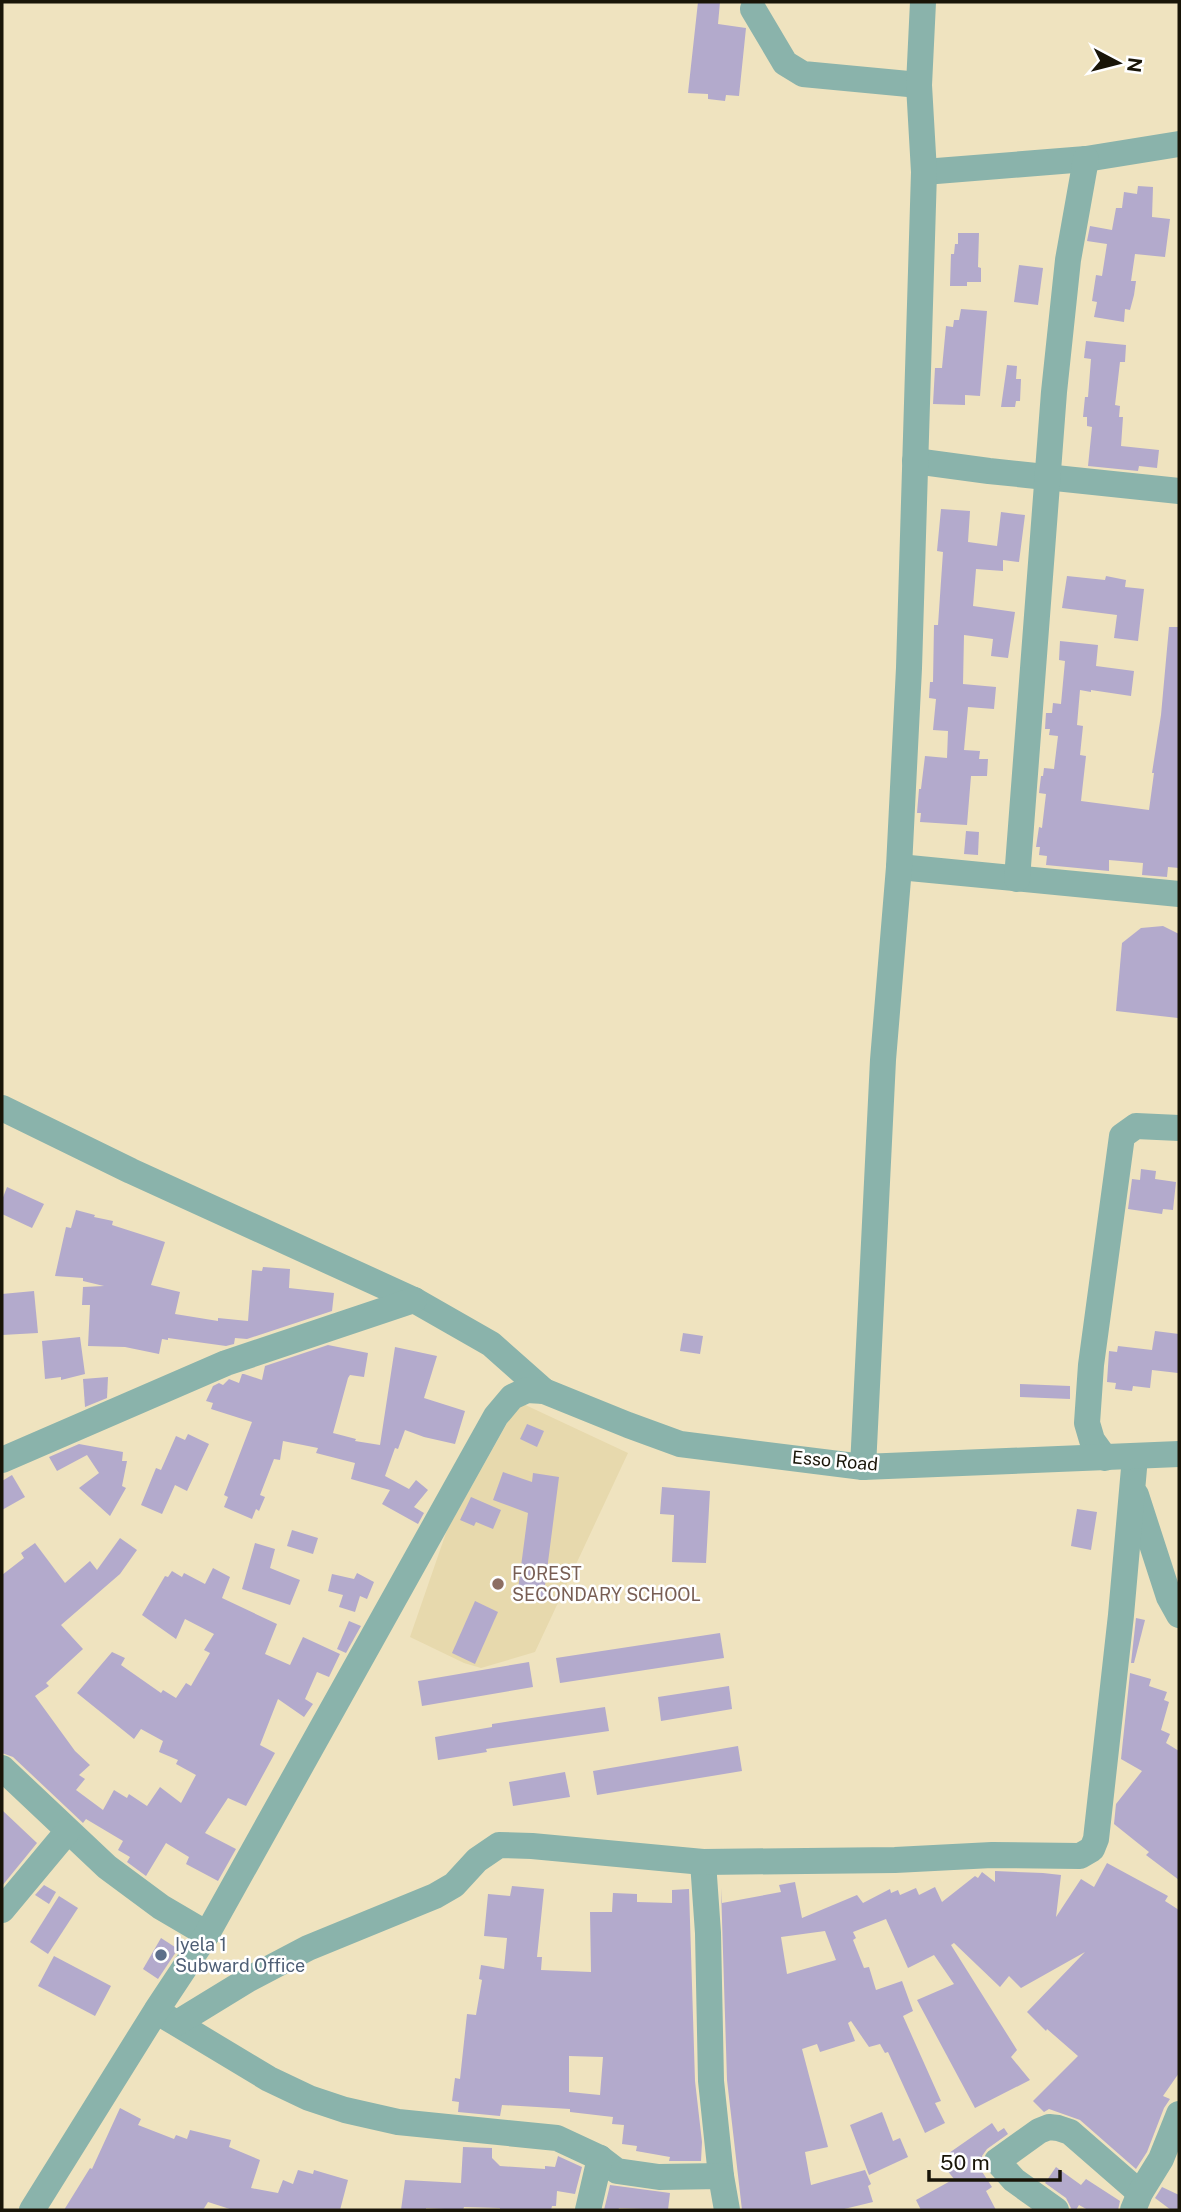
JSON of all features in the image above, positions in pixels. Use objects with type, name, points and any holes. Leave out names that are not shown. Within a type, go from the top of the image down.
[{"type":"street","points":[[863,1467],[882,1074],[899,867],[909,668],[924,172],[919,85],[923,2]]},
{"type":"street","points":[[753,9],[785,63],[803,74],[919,85]]},
{"type":"street","points":[[924,172],[1086,159],[1179,144]]},
{"type":"street","points":[[1017,879],[1054,392],[1068,260],[1086,159]]},
{"type":"street","points":[[915,461],[1179,491]]},
{"type":"street","points":[[899,867],[1179,894]]},
{"type":"street","name":"Esso Road","points":[[2,1108],[144,1177],[414,1300],[491,1344],[544,1391],[628,1426],[680,1444],[863,1467],[1179,1454]]},
{"type":"street","points":[[1105,1458],[1092,1440],[1087,1423],[1091,1366],[1122,1136],[1136,1126],[1179,1128]]},
{"type":"street","points":[[2,1460],[226,1363],[414,1300]]},
{"type":"street","points":[[32,2210],[167,2017],[208,1934],[496,1416],[512,1397],[527,1390],[544,1391]]},
{"type":"street","points":[[167,2017],[308,1948],[435,1896],[454,1885],[477,1860],[499,1845],[703,1862],[895,1860],[992,1855],[1080,1856],[1092,1849],[1096,1839],[1121,1615],[1135,1457]]},
{"type":"street","points":[[1133,1483],[1169,1597],[1179,1615]]},
{"type":"street","points":[[2,1768],[107,1867],[160,1907],[208,1934]]},
{"type":"street","points":[[2,1910],[67,1832]]},
{"type":"street","points":[[703,1862],[708,1933],[711,2081],[727,2210]]},
{"type":"street","points":[[167,2017],[269,2079],[321,2102],[398,2122],[557,2138],[600,2158],[617,2171],[659,2177],[721,2176]]},
{"type":"street","points":[[1056,2210],[1014,2180],[997,2161],[1039,2131],[1049,2127],[1070,2132],[1136,2202],[1161,2159],[1179,2114]]},
{"type":"street","points":[[588,2210],[600,2158]]},
{"type":"shaded area","name":"FOREST SECONDARY SCHOOL","points":[[519,1402],[628,1453],[535,1652],[481,1668],[464,1663],[410,1637],[447,1530]]},
{"type":"building","points":[[698,2],[720,2],[718,24],[746,28],[739,96],[726,95],[725,101],[708,99],[708,94],[688,93]]},
{"type":"building","points":[[1138,186],[1153,187],[1152,217],[1170,219],[1165,257],[1135,254],[1131,281],[1136,281],[1134,295],[1130,310],[1125,309],[1124,322],[1094,317],[1097,302],[1092,301],[1096,275],[1102,276],[1107,244],[1087,241],[1090,226],[1112,230],[1116,208],[1122,208],[1124,192],[1137,194]]},
{"type":"building","points":[[958,233],[979,233],[978,267],[981,268],[981,282],[967,282],[967,286],[950,286],[951,254],[954,254],[955,244],[958,244]]},
{"type":"building","points":[[1019,265],[1043,268],[1038,305],[1014,302]]},
{"type":"building","points":[[961,309],[987,311],[980,396],[965,395],[965,405],[933,404],[935,368],[942,368],[946,326],[953,327],[954,320],[959,320]]},
{"type":"building","points":[[1086,341],[1126,345],[1125,362],[1120,362],[1115,405],[1120,406],[1119,417],[1123,417],[1121,446],[1159,450],[1157,468],[1139,466],[1138,471],[1088,466],[1092,427],[1087,426],[1087,417],[1083,417],[1085,397],[1088,397],[1091,359],[1084,358]]},
{"type":"building","points":[[1007,365],[1017,366],[1016,379],[1021,379],[1020,401],[1016,401],[1015,407],[1001,407]]},
{"type":"building","points":[[941,509],[970,511],[968,542],[997,546],[1001,512],[1025,515],[1019,562],[1003,560],[1003,571],[976,569],[973,606],[1015,612],[1008,658],[991,656],[993,639],[964,635],[963,684],[996,687],[994,709],[968,707],[964,750],[980,751],[979,759],[988,759],[987,776],[971,776],[967,825],[920,822],[921,813],[917,813],[925,756],[947,758],[948,731],[933,730],[936,699],[929,698],[930,682],[933,682],[934,625],[938,625],[943,552],[937,551]]},
{"type":"building","points":[[1067,576],[1105,580],[1106,576],[1126,580],[1125,587],[1144,589],[1138,641],[1114,638],[1117,615],[1062,608]]},
{"type":"building","points":[[1169,627],[1179,627],[1179,868],[1168,867],[1167,877],[1142,875],[1143,863],[1109,860],[1109,871],[1046,865],[1047,856],[1039,855],[1040,847],[1036,847],[1039,827],[1042,828],[1046,794],[1039,793],[1044,768],[1054,769],[1058,736],[1049,735],[1050,729],[1045,729],[1046,713],[1052,713],[1053,703],[1061,704],[1065,661],[1059,660],[1060,641],[1098,645],[1096,666],[1134,671],[1131,696],[1080,690],[1077,725],[1083,726],[1080,755],[1086,756],[1081,801],[1149,810]]},
{"type":"building","points":[[966,831],[979,832],[978,855],[964,854]]},
{"type":"building","points":[[1163,926],[1179,934],[1178,1018],[1116,1011],[1122,943],[1141,928]]},
{"type":"building","points":[[1141,1169],[1156,1171],[1155,1179],[1176,1182],[1173,1210],[1163,1209],[1162,1214],[1128,1209],[1132,1179],[1140,1180]]},
{"type":"building","points":[[7,1187],[44,1204],[32,1228],[2,1214],[2,1200]]},
{"type":"building","points":[[76,1210],[113,1221],[112,1225],[165,1242],[151,1285],[180,1292],[175,1314],[218,1321],[218,1318],[248,1321],[252,1270],[262,1271],[263,1267],[290,1269],[289,1288],[334,1293],[332,1311],[247,1339],[235,1338],[234,1344],[226,1346],[168,1338],[162,1339],[159,1354],[125,1347],[88,1346],[90,1305],[82,1305],[83,1287],[104,1286],[83,1281],[83,1278],[55,1276],[66,1227],[71,1228]]},
{"type":"building","points":[[34,1291],[38,1333],[2,1335],[2,1294]]},
{"type":"building","points":[[1155,1331],[1179,1334],[1178,1373],[1152,1370],[1150,1388],[1133,1386],[1132,1391],[1115,1389],[1116,1383],[1107,1382],[1109,1351],[1117,1352],[1118,1346],[1152,1350]]},
{"type":"building","points":[[683,1333],[703,1336],[700,1354],[680,1351]]},
{"type":"building","points":[[80,1337],[85,1374],[61,1380],[61,1377],[45,1379],[42,1341]]},
{"type":"building","points":[[328,1345],[368,1353],[364,1377],[350,1375],[348,1378],[333,1433],[356,1439],[355,1441],[380,1445],[395,1347],[437,1356],[424,1398],[465,1411],[455,1444],[405,1430],[398,1449],[395,1448],[385,1476],[409,1489],[416,1480],[428,1490],[414,1507],[424,1513],[418,1524],[382,1504],[390,1490],[351,1479],[355,1463],[316,1453],[318,1448],[283,1441],[280,1460],[274,1459],[260,1495],[265,1497],[252,1519],[224,1507],[228,1497],[224,1495],[252,1422],[211,1409],[213,1403],[206,1401],[213,1386],[219,1383],[223,1385],[229,1379],[239,1383],[242,1374],[262,1380],[265,1366]]},
{"type":"building","points":[[108,1377],[107,1398],[85,1407],[83,1379]]},
{"type":"building","points":[[1020,1384],[1070,1386],[1070,1399],[1020,1397]]},
{"type":"building","points":[[527,1424],[544,1431],[537,1447],[520,1439]]},
{"type":"building","points":[[188,1434],[209,1444],[187,1491],[175,1485],[162,1514],[141,1505],[156,1468],[161,1470],[176,1436],[185,1440]]},
{"type":"building","points":[[79,1444],[123,1452],[122,1461],[127,1461],[122,1486],[126,1488],[110,1516],[79,1488],[99,1473],[87,1455],[57,1471],[49,1457]]},
{"type":"building","points":[[503,1472],[532,1482],[533,1473],[559,1477],[543,1601],[517,1597],[528,1513],[493,1500]]},
{"type":"building","points":[[12,1475],[25,1497],[2,1510],[2,1481]]},
{"type":"building","points":[[662,1487],[710,1491],[706,1563],[672,1562],[674,1515],[660,1514]]},
{"type":"building","points":[[471,1497],[501,1510],[493,1529],[476,1522],[474,1526],[460,1520]]},
{"type":"building","points":[[1077,1509],[1097,1512],[1091,1550],[1071,1546]]},
{"type":"building","points":[[292,1530],[318,1538],[313,1554],[287,1546]]},
{"type":"building","points":[[120,1538],[137,1550],[120,1574],[61,1625],[83,1649],[46,1683],[49,1686],[35,1696],[75,1751],[90,1765],[79,1775],[85,1779],[76,1790],[103,1810],[114,1790],[127,1798],[129,1794],[147,1806],[160,1787],[181,1803],[196,1775],[176,1764],[178,1760],[159,1752],[163,1741],[141,1729],[134,1739],[77,1693],[112,1652],[125,1658],[121,1665],[161,1693],[163,1690],[176,1698],[186,1683],[191,1686],[210,1653],[204,1650],[214,1634],[185,1619],[176,1639],[142,1615],[165,1576],[168,1577],[172,1571],[182,1577],[184,1573],[205,1584],[213,1568],[230,1577],[222,1598],[277,1624],[265,1654],[290,1665],[303,1637],[340,1654],[329,1677],[317,1672],[305,1699],[313,1704],[304,1717],[278,1699],[260,1745],[275,1753],[246,1806],[228,1798],[205,1833],[236,1849],[218,1881],[186,1864],[189,1857],[166,1843],[146,1876],[127,1862],[130,1857],[118,1850],[123,1841],[86,1819],[83,1823],[13,1757],[2,1753],[2,1575],[24,1558],[21,1553],[35,1543],[65,1583],[90,1561],[97,1570]]},
{"type":"building","points":[[255,1543],[275,1549],[270,1568],[300,1580],[290,1605],[242,1589]]},
{"type":"building","points":[[357,1573],[374,1582],[367,1599],[360,1596],[355,1612],[339,1607],[343,1595],[328,1591],[332,1574],[354,1579]]},
{"type":"building","points":[[475,1601],[498,1612],[475,1664],[452,1653]]},
{"type":"building","points":[[1136,1618],[1145,1620],[1134,1663],[1131,1663]]},
{"type":"building","points":[[349,1621],[361,1626],[346,1653],[337,1649]]},
{"type":"building","points":[[720,1633],[724,1658],[560,1683],[556,1658]]},
{"type":"building","points":[[529,1662],[533,1687],[422,1706],[418,1681]]},
{"type":"building","points":[[1130,1673],[1151,1679],[1149,1686],[1167,1692],[1164,1700],[1169,1702],[1161,1730],[1170,1734],[1166,1743],[1179,1751],[1179,1880],[1146,1855],[1149,1852],[1114,1824],[1116,1804],[1142,1771],[1121,1759]]},
{"type":"building","points":[[729,1686],[732,1709],[661,1721],[658,1697]]},
{"type":"building","points":[[605,1707],[609,1731],[486,1749],[487,1752],[438,1760],[435,1737],[492,1727],[492,1724]]},
{"type":"building","points":[[738,1746],[742,1771],[597,1795],[593,1771]]},
{"type":"building","points":[[565,1772],[570,1797],[513,1806],[509,1782]]},
{"type":"building","points":[[2,1810],[37,1843],[2,1886]]},
{"type":"building","points":[[1107,1863],[1168,1896],[1165,1901],[1179,1910],[1179,2073],[1163,2096],[1170,2099],[1147,2152],[1136,2169],[1080,2120],[1049,2109],[1044,2112],[1033,2101],[1078,2056],[1027,2012],[1085,1952],[1021,1988],[1009,1976],[1000,1987],[954,1943],[951,1945],[1017,2050],[1011,2057],[1030,2080],[975,2108],[917,2000],[954,1984],[934,1955],[908,1968],[886,1919],[853,1932],[856,1938],[853,1940],[864,1968],[869,1967],[876,1990],[902,1981],[913,2011],[903,2016],[941,2101],[935,2103],[945,2123],[925,2133],[888,2052],[885,2053],[880,2044],[869,2047],[851,2021],[848,2023],[855,2041],[820,2052],[817,2044],[802,2049],[828,2147],[805,2152],[811,2185],[865,2170],[871,2184],[868,2186],[873,2202],[840,2210],[742,2210],[727,2080],[721,1888],[722,1903],[781,1892],[779,1885],[795,1882],[802,1918],[857,1895],[863,1903],[890,1889],[891,1893],[898,1890],[900,1895],[916,1888],[919,1895],[935,1887],[942,1902],[975,1876],[978,1878],[982,1872],[995,1882],[995,1871],[1061,1875],[1056,1917],[1081,1879],[1094,1887]],"holes":[[[825,1931],[836,1960],[787,1974],[781,1937]]]},
{"type":"building","points":[[44,1885],[56,1892],[49,1904],[35,1895]]},
{"type":"building","points":[[512,1886],[544,1889],[537,1957],[542,1957],[541,1970],[591,1972],[590,1912],[612,1912],[613,1893],[637,1894],[637,1902],[672,1903],[672,1890],[689,1889],[695,2081],[702,2142],[701,2161],[669,2161],[670,2157],[636,2151],[637,2146],[622,2144],[624,2125],[612,2124],[613,2117],[570,2112],[570,2109],[502,2105],[500,2116],[458,2112],[459,2102],[452,2101],[455,2078],[460,2079],[467,2014],[476,2015],[482,1980],[479,1979],[481,1965],[504,1969],[507,1938],[484,1936],[488,1894],[510,1896]],"holes":[[[569,2056],[603,2057],[600,2095],[569,2092]]]},
{"type":"building","points":[[59,1896],[78,1908],[48,1954],[30,1942]]},
{"type":"building","points":[[161,1938],[178,1949],[158,1979],[143,1969]]},
{"type":"building","points":[[54,1956],[111,1986],[95,2016],[38,1986]]},
{"type":"building","points":[[120,2108],[141,2119],[138,2125],[174,2139],[176,2135],[187,2139],[190,2130],[231,2140],[229,2147],[260,2160],[251,2188],[278,2193],[283,2180],[293,2184],[298,2170],[313,2174],[314,2170],[348,2180],[340,2210],[233,2210],[208,2202],[203,2210],[64,2210],[90,2168],[92,2169]]},
{"type":"building","points":[[882,2112],[893,2141],[900,2138],[908,2157],[869,2175],[850,2125]]},
{"type":"building","points":[[992,2123],[998,2132],[1004,2128],[1008,2134],[987,2149],[979,2167],[992,2187],[986,2191],[996,2210],[921,2210],[916,2200],[954,2179],[939,2160]]},
{"type":"building","points":[[463,2147],[492,2148],[492,2158],[500,2166],[545,2169],[545,2166],[555,2167],[558,2156],[582,2167],[575,2194],[557,2191],[556,2206],[552,2206],[551,2210],[464,2207],[463,2210],[401,2210],[405,2180],[461,2183]]},
{"type":"building","points":[[1056,2167],[1081,2185],[1086,2179],[1120,2201],[1118,2210],[1088,2210],[1079,2205],[1076,2210],[1072,2210],[1066,2198],[1045,2183]]},
{"type":"building","points":[[610,2185],[670,2193],[668,2210],[604,2210]]},
{"type":"building","points":[[1162,2187],[1179,2195],[1179,2210],[1171,2210],[1155,2198]]},
{"type":"place","name":"FOREST SECONDARY SCHOOL","points":[[498,1584]]},
{"type":"place","name":"Iyela 1 Subward Office","points":[[161,1955]]}]
